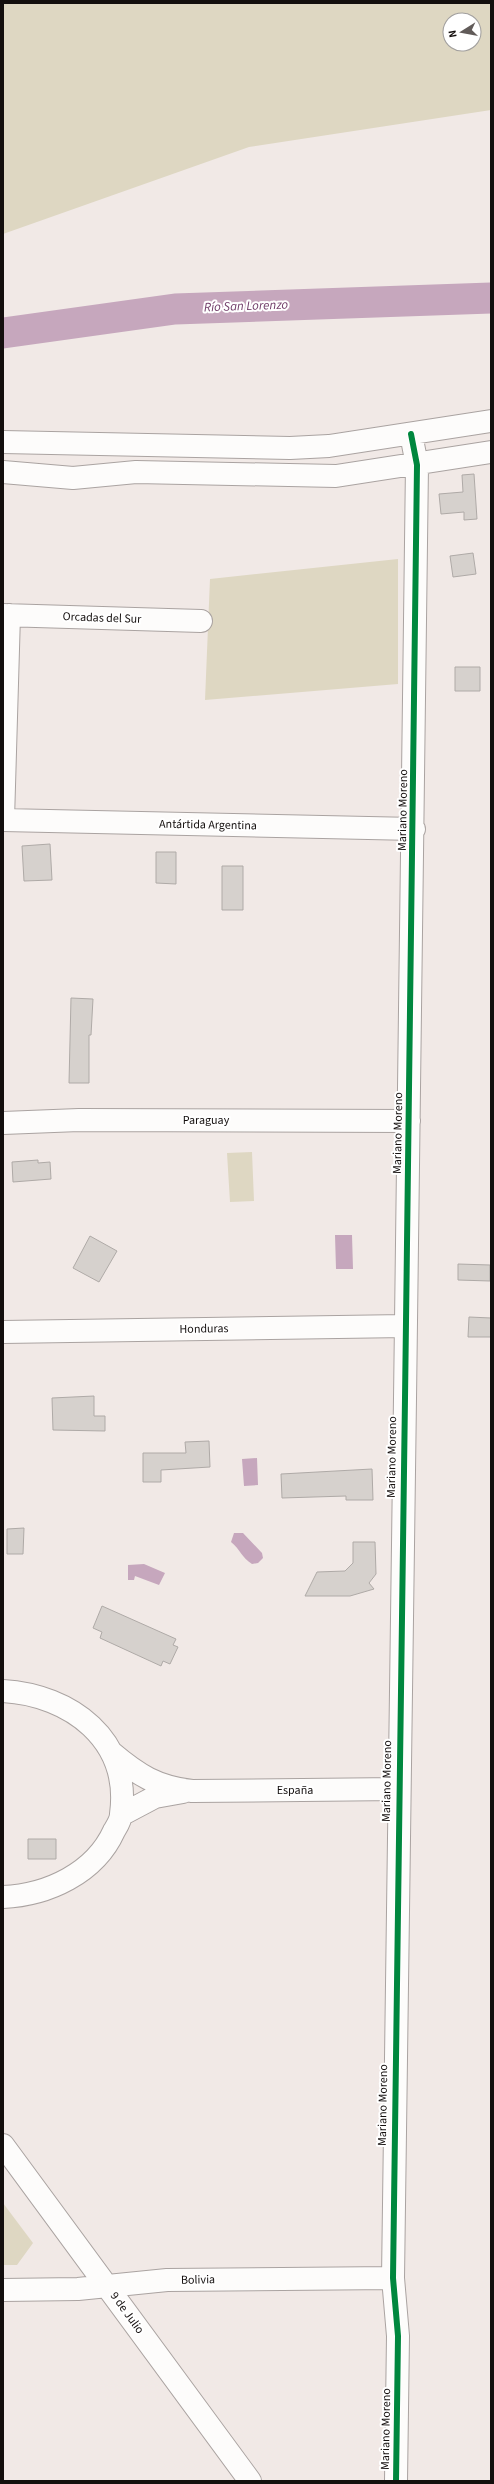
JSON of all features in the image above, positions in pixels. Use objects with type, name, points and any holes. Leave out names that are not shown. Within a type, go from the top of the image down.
[{"type":"street","points":[[3,442],[290,448],[329,446],[491,421]]},
{"type":"street","name":"Mariano Moreno","points":[[396,2481],[398,2336],[393,2278],[398,1789],[414,829],[417,465],[411,434]]},
{"type":"street","points":[[3,472],[73,478],[136,472],[336,476],[417,465],[491,452]]},
{"type":"street","points":[[3,820],[6,615]]},
{"type":"street","name":"Orcadas del Sur","points":[[6,615],[202,621]]},
{"type":"street","name":"Antártida Argentina","points":[[3,820],[414,829]]},
{"type":"street","name":"Paraguay","points":[[3,1123],[79,1120],[409,1120]]},
{"type":"street","name":"Honduras","points":[[3,1332],[405,1326]]},
{"type":"street","name":"España","points":[[3,1691],[32,1695],[75,1712],[90,1723],[112,1753],[118,1767],[121,1787],[121,1815],[155,1797],[192,1791]]},
{"type":"street","name":"España","points":[[112,1753],[132,1770],[154,1782],[170,1788],[192,1791],[398,1789]]},
{"type":"street","points":[[3,1896],[54,1886],[90,1866],[104,1849],[121,1815]]},
{"type":"street","name":"9 de Julio","points":[[3,2146],[108,2286],[250,2481]]},
{"type":"street","name":"Bolivia","points":[[3,2290],[108,2286],[167,2280],[393,2278]]},
{"type":"shaded area","points":[[3,3],[491,3],[491,110],[249,147],[3,234]]},
{"type":"shaded area","points":[[398,559],[398,684],[205,700],[210,579]]},
{"type":"shaded area","points":[[252,1152],[254,1201],[230,1202],[227,1153]]},
{"type":"shaded area","points":[[335,1235],[352,1235],[353,1269],[336,1269]]},
{"type":"shaded area","points":[[257,1458],[258,1485],[244,1486],[242,1459]]},
{"type":"shaded area","points":[[234,1533],[243,1533],[262,1553],[263,1558],[258,1563],[252,1564],[249,1562],[231,1542]]},
{"type":"shaded area","points":[[144,1564],[165,1573],[159,1585],[135,1576],[134,1580],[128,1580],[128,1565]]},
{"type":"shaded area","points":[[3,2203],[33,2243],[17,2265],[3,2265]]},
{"type":"building","points":[[474,474],[477,519],[464,520],[464,512],[441,514],[439,494],[463,492],[462,475]]},
{"type":"building","points":[[473,553],[476,574],[453,577],[450,556]]},
{"type":"building","points":[[455,667],[480,667],[480,691],[455,691]]},
{"type":"building","points":[[50,844],[52,880],[24,881],[22,846]]},
{"type":"building","points":[[156,852],[176,852],[176,884],[156,883]]},
{"type":"building","points":[[222,866],[243,866],[243,910],[222,910]]},
{"type":"building","points":[[71,998],[93,999],[91,1035],[89,1035],[89,1083],[69,1083]]},
{"type":"building","points":[[38,1160],[38,1163],[50,1162],[51,1179],[13,1182],[12,1162]]},
{"type":"building","points":[[90,1236],[117,1251],[99,1282],[73,1268]]},
{"type":"building","points":[[458,1264],[490,1265],[490,1281],[458,1280]]},
{"type":"building","points":[[469,1317],[491,1318],[491,1337],[468,1337]]},
{"type":"building","points":[[94,1396],[94,1416],[105,1416],[105,1431],[53,1430],[52,1398]]},
{"type":"building","points":[[209,1441],[210,1467],[161,1470],[161,1482],[143,1482],[143,1453],[186,1453],[185,1442]]},
{"type":"building","points":[[372,1469],[373,1500],[346,1500],[346,1496],[282,1498],[281,1474]]},
{"type":"building","points":[[24,1528],[23,1554],[7,1554],[7,1529]]},
{"type":"building","points":[[353,1542],[375,1542],[376,1574],[369,1583],[374,1589],[350,1596],[305,1596],[317,1572],[345,1571],[353,1563]]},
{"type":"building","points":[[102,1606],[176,1639],[173,1645],[178,1647],[170,1664],[163,1661],[161,1666],[100,1638],[102,1632],[93,1628]]},
{"type":"building","points":[[28,1839],[56,1839],[56,1859],[28,1859]]},
{"type":"waterway","name":"Río San Lorenzo","points":[[3,333],[175,309],[491,298]]},
{"type":"cycle path","points":[[396,2481],[398,2336],[393,2278],[417,465],[411,434]]}]
